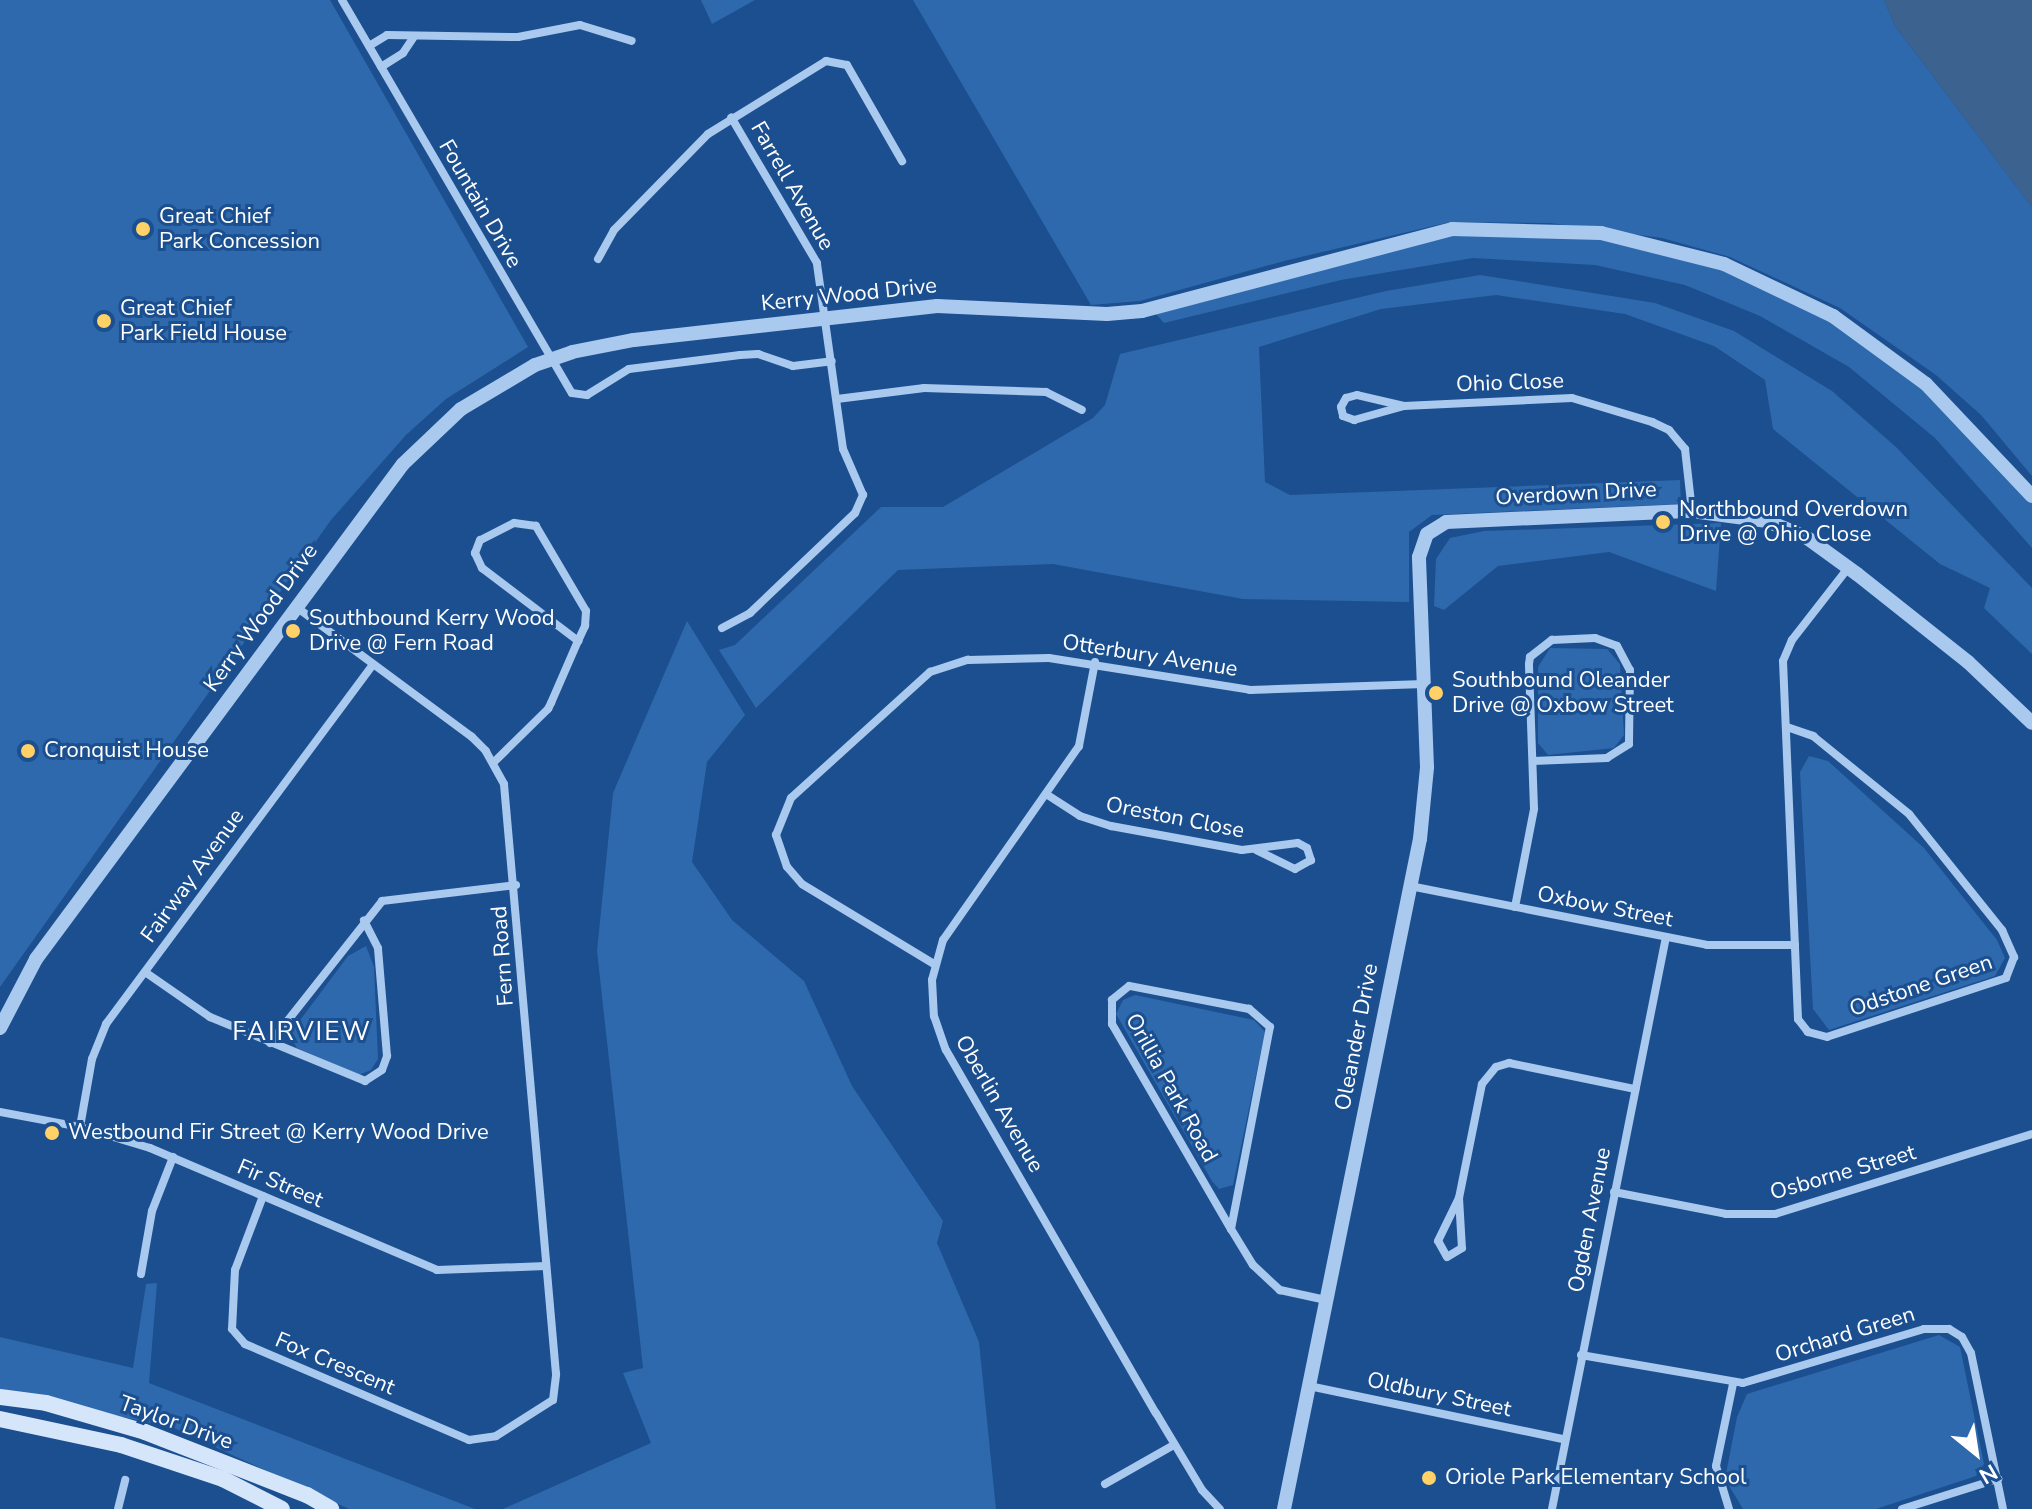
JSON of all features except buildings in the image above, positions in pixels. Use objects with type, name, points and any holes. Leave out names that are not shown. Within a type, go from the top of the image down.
[{"type":"main road","name":"Taylor Drive","points":[[0,1397],[46,1403],[145,1432],[307,1495],[331,1509]]},
{"type":"main road","name":"Taylor Drive","points":[[0,1419],[121,1445],[223,1479],[282,1509]]},
{"type":"street","name":"Fountain Drive","points":[[342,0],[567,388],[579,395],[629,369],[750,354],[793,366],[832,361]]},
{"type":"street","points":[[369,46],[387,35],[413,38],[433,33],[518,37],[580,25],[632,41]]},
{"type":"street","points":[[381,67],[403,53],[413,38]]},
{"type":"street","points":[[598,259],[614,230],[731,117],[826,61],[839,60],[851,71],[902,161]]},
{"type":"street","name":"Farrell Avenue","points":[[722,628],[750,613],[860,508],[863,495],[843,449],[827,321],[815,257],[731,117]]},
{"type":"street","name":"Kerry Wood Drive","points":[[0,1028],[36,959],[417,448],[461,409],[548,359],[623,341],[827,321],[937,306],[1107,314],[1142,311],[1286,269],[1452,229],[1601,233],[1724,264],[1833,316],[1926,384],[2032,496]]},
{"type":"street","points":[[837,399],[924,388],[1046,392],[1082,410]]},
{"type":"street","name":"Ohio Close","points":[[1404,406],[1357,395],[1346,398],[1341,407],[1343,416],[1354,420],[1404,406],[1572,398],[1652,422],[1669,430],[1685,449],[1692,511]]},
{"type":"street","name":"Overdown Drive","points":[[1419,570],[1427,534],[1446,522],[1692,511],[1767,521],[1806,537],[1848,568],[1968,662],[2032,723]]},
{"type":"street","points":[[494,762],[548,709],[578,641],[585,607],[541,530],[520,522],[480,540],[475,553],[482,568],[578,641]]},
{"type":"street","name":"Odstone Green","points":[[1787,727],[1813,736],[1909,814],[1986,906],[2014,957],[2010,973],[2000,982],[1820,1037],[1798,1019],[1787,727],[1785,651],[1848,568]]},
{"type":"street","name":"Oleander Drive","points":[[1284,1509],[1410,886],[1426,782],[1419,570]]},
{"type":"street","name":"Fern Road","points":[[296,607],[472,737],[494,762],[507,792],[556,1374],[553,1400]]},
{"type":"street","points":[[1515,907],[1534,809],[1533,761],[1533,652],[1560,639],[1595,638],[1617,646],[1630,670],[1629,744],[1607,758],[1533,761]]},
{"type":"street","name":"Otterbury Avenue","points":[[934,964],[794,877],[777,844],[782,813],[791,798],[899,696],[940,667],[978,659],[1095,662],[1250,690],[1424,684]]},
{"type":"street","name":"Oberlin Avenue","points":[[1095,662],[1085,731],[1046,794],[953,923],[934,964],[932,1002],[941,1039],[1174,1445],[1202,1490],[1220,1509]]},
{"type":"street","name":"Fairway Avenue","points":[[80,1127],[101,1034],[373,664]]},
{"type":"street","name":"Oreston Close","points":[[1046,794],[1100,823],[1256,850],[1295,869],[1311,860],[1307,848],[1298,843],[1256,850]]},
{"type":"street","points":[[270,1043],[382,901],[396,896],[516,885]]},
{"type":"street","name":"Oxbow Street","points":[[1410,886],[1728,947],[1795,945]]},
{"type":"street","points":[[145,972],[210,1017],[355,1080],[371,1079],[382,1070],[387,1056],[379,953],[364,920]]},
{"type":"street","name":"Ogden Avenue","points":[[1552,1509],[1563,1439],[1666,937]]},
{"type":"street","name":"Orillia Park Road","points":[[1231,1229],[1270,1027],[1249,1009],[1135,986],[1122,989],[1112,1000],[1112,1024],[1231,1229],[1267,1282],[1287,1293],[1326,1300]]},
{"type":"street","points":[[1459,1198],[1462,1248],[1447,1257],[1438,1241],[1459,1198],[1482,1084],[1496,1067],[1509,1063],[1635,1089]]},
{"type":"street","name":"Fir Street","points":[[0,1112],[80,1127],[173,1157],[437,1270],[546,1266]]},
{"type":"street","name":"Osborne Street","points":[[1614,1192],[1726,1214],[1775,1214],[2032,1134]]},
{"type":"street","points":[[141,1274],[152,1211],[173,1157]]},
{"type":"street","name":"Fox Crescent","points":[[263,1196],[235,1270],[232,1329],[245,1344],[469,1440],[490,1439],[553,1400]]},
{"type":"street","name":"Orchard Green","points":[[1581,1355],[1733,1384],[1764,1380],[1924,1329],[1949,1329],[1962,1337],[1971,1353],[2003,1509]]},
{"type":"street","points":[[1729,1509],[1716,1466],[1733,1384]]},
{"type":"street","name":"Oldbury Street","points":[[1309,1386],[1563,1439]]},
{"type":"street","points":[[1105,1484],[1174,1445]]},
{"type":"street","points":[[1902,1509],[1998,1479]]},
{"type":"street","points":[[118,1509],[125,1480]]},
{"type":"shaded area","points":[[0,0],[330,0],[528,347],[446,399],[406,435],[331,520],[0,987]]},
{"type":"shaded area","points":[[701,0],[755,0],[712,24]]},
{"type":"shaded area","points":[[913,0],[1884,0],[1895,26],[2032,207],[2032,476],[1981,415],[1936,375],[1840,308],[1730,257],[1662,238],[1550,223],[1450,222],[1284,261],[1140,301],[1091,305]]},
{"type":"shaded area","points":[[1884,0],[2032,0],[2032,207],[1895,26]]},
{"type":"shaded area","points":[[1452,229],[1601,233],[1724,264],[1833,316],[1926,384],[2032,496],[2032,548],[1935,438],[1849,367],[1760,316],[1685,285],[1595,265],[1473,258],[1341,280],[1164,323],[1156,314]]},
{"type":"shaded area","points":[[1480,275],[1655,303],[1734,331],[1832,391],[1896,447],[2032,588],[2032,654],[1984,608],[1990,588],[1940,564],[1773,429],[1765,380],[1714,346],[1625,314],[1496,295],[1381,309],[1259,347],[1265,482],[1290,495],[1680,480],[1681,504],[1432,515],[1409,532],[1409,602],[1243,599],[1053,564],[898,570],[756,708],[719,650],[735,645],[881,507],[943,507],[1093,418],[1105,405],[1120,354],[1386,291]]},
{"type":"shaded area","points":[[1721,523],[1716,591],[1609,552],[1498,566],[1444,610],[1434,606],[1436,559],[1450,538],[1484,531]]},
{"type":"shaded area","points":[[687,621],[745,715],[707,762],[692,862],[732,920],[804,981],[852,1086],[943,1221],[937,1243],[979,1342],[996,1509],[503,1509],[651,1443],[623,1373],[643,1368],[597,951],[613,793]]},
{"type":"shaded area","points":[[1550,648],[1607,649],[1620,664],[1624,735],[1614,748],[1548,755],[1538,743],[1538,667]]},
{"type":"shaded area","points":[[1809,756],[1828,761],[1924,848],[1997,940],[2005,958],[1995,976],[1829,1030],[1813,1009],[1800,772]]},
{"type":"shaded area","points":[[366,946],[374,967],[378,1059],[371,1070],[359,1075],[297,1048],[289,1035],[348,956]]},
{"type":"shaded area","points":[[1135,995],[1254,1020],[1265,1032],[1233,1185],[1219,1189],[1212,1181],[1116,1014],[1123,1000]]},
{"type":"shaded area","points":[[157,1283],[149,1383],[475,1509],[349,1509],[174,1428],[0,1391],[0,1337],[133,1368],[146,1284]]},
{"type":"shaded area","points":[[1939,1335],[1960,1347],[1984,1464],[1976,1476],[1876,1509],[1743,1509],[1725,1479],[1737,1417],[1747,1394]]},
{"type":"place","name":"Great Chief Park Concession","points":[[143,229]]},
{"type":"place","name":"Great Chief Park Field House","points":[[104,321]]},
{"type":"place","name":"Northbound Overdown Drive @ Ohio Close","points":[[1663,522]]},
{"type":"place","name":"Southbound Kerry Wood Drive @ Fern Road","points":[[293,631]]},
{"type":"place","name":"Southbound Oleander Drive @ Oxbow Street","points":[[1436,693]]},
{"type":"place","name":"Cronquist House","points":[[28,751]]},
{"type":"place","name":"Westbound Fir Street @ Kerry Wood Drive","points":[[52,1133]]},
{"type":"place","name":"Oriole Park Elementary School","points":[[1429,1478]]},
{"type":"district","name":"FAIRVIEW","points":[[302,1032]]}]
